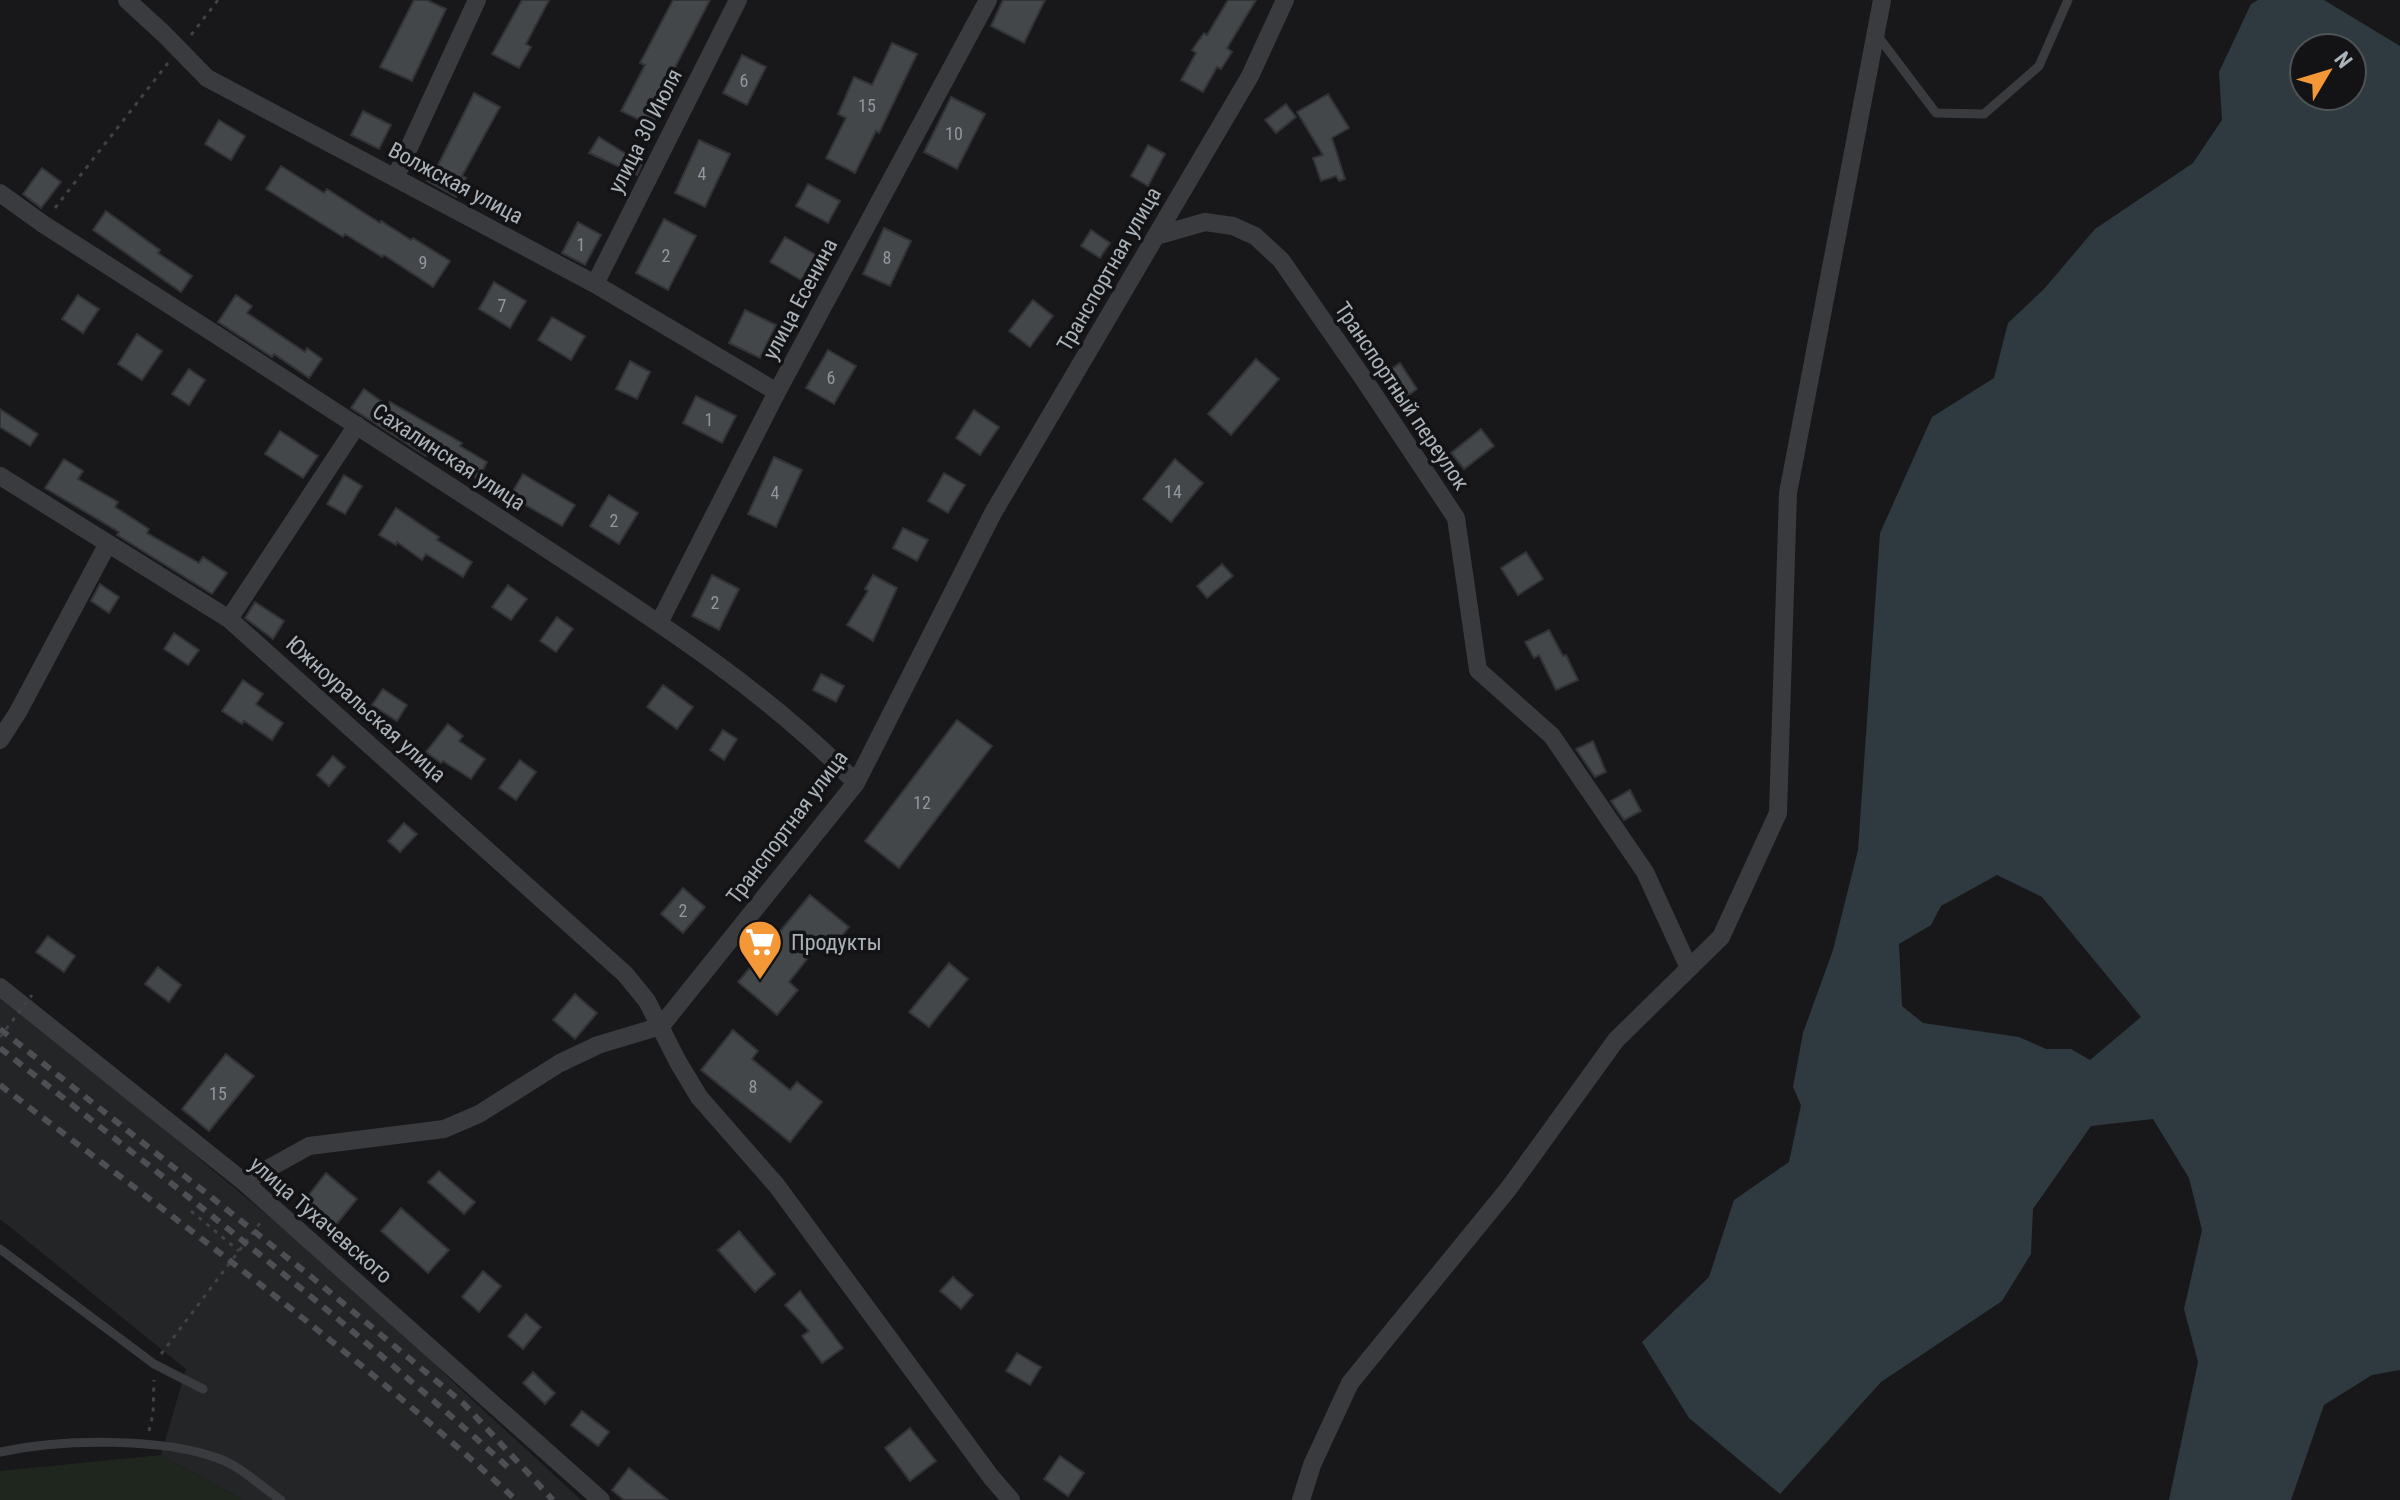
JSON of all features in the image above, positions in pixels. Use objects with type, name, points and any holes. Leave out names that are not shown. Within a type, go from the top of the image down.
[{"type":"street","name":"Волжская улица","points":[[127,0],[207,78],[595,284],[777,392]]},
{"type":"street","points":[[395,178],[477,0]]},
{"type":"street","name":"улица 30 Июля","points":[[595,284],[738,0]]},
{"type":"street","name":"улица Есенина","points":[[659,623],[777,392],[988,0]]},
{"type":"street","name":"Транспортная улица","points":[[661,1026],[856,783],[993,513],[1250,76],[1285,0]]},
{"type":"street","points":[[1301,1500],[1312,1465],[1350,1383],[1509,1188],[1616,1040],[1721,937],[1778,813],[1788,493],[1882,0]]},
{"type":"street","name":"Сахалинская улица","points":[[0,193],[43,224],[659,623],[815,740],[856,783]]},
{"type":"street","name":"Транспортный переулок","points":[[1156,236],[1205,222],[1233,226],[1255,236],[1281,260],[1456,518],[1478,670],[1552,736],[1645,872],[1689,968]]},
{"type":"street","points":[[229,619],[357,425]]},
{"type":"street","name":"Южноуральская улица","points":[[0,476],[229,619],[625,974],[647,1001],[661,1026]]},
{"type":"street","points":[[0,740],[7,712],[107,545]]},
{"type":"street","name":"улица Тухачевского","points":[[0,987],[244,1182],[601,1500]]},
{"type":"street","points":[[244,1182],[309,1146],[444,1129],[479,1114],[560,1063],[598,1045],[661,1026],[699,1097],[777,1186],[1011,1500]]},
{"type":"lane","points":[[1877,35],[1936,113],[1984,114],[2039,66],[2068,0]]},
{"type":"lane","points":[[0,1249],[154,1364],[203,1389]]},
{"type":"lane","points":[[0,1452],[25,1446],[147,1442],[221,1459],[281,1500]]},
{"type":"path","points":[[43,224],[94,154],[218,0]]},
{"type":"path","points":[[0,1037],[32,995]]},
{"type":"path","points":[[147,1442],[153,1414],[154,1364],[272,1208]]},
{"type":"path","points":[[191,1211],[239,1251]]},
{"type":"shaded area","points":[[2258,0],[2324,0],[2400,46],[2400,1370],[2372,1375],[2324,1405],[2291,1500],[2169,1500],[2198,1362],[2184,1309],[2202,1230],[2189,1178],[2153,1119],[2091,1126],[2033,1209],[2031,1254],[2002,1301],[1881,1382],[1780,1494],[1689,1418],[1642,1342],[1709,1277],[1734,1200],[1789,1162],[1801,1105],[1793,1087],[1803,1033],[1833,950],[1858,850],[1880,533],[1932,417],[1994,378],[2008,323],[2044,289],[2095,229],[2193,163],[2222,120],[2219,72],[2251,4]],"holes":[[[1997,875],[2042,897],[2141,1017],[2090,1060],[2071,1049],[2046,1049],[2019,1037],[1923,1023],[1902,1006],[1899,944],[1931,925],[1941,906]]]},
{"type":"shaded area","points":[[0,999],[149,1117],[382,1311],[450,1379],[581,1500],[243,1500],[161,1455],[186,1369],[0,1219]]},
{"type":"shaded area","points":[[161,1455],[243,1500],[0,1500],[0,1471]]},
{"type":"building","points":[[414,0],[427,0],[446,9],[412,81],[380,67]]},
{"type":"building","points":[[522,0],[549,0],[526,44],[531,47],[519,68],[492,54]]},
{"type":"building","points":[[673,0],[710,0],[657,102],[662,105],[652,126],[621,111],[645,65],[640,63]]},
{"type":"building","points":[[1003,0],[1045,0],[1024,43],[991,26]]},
{"type":"building","points":[[1228,0],[1256,0],[1227,48],[1232,52],[1221,69],[1217,67],[1203,92],[1181,80],[1196,53],[1192,50],[1204,33],[1207,35]]},
{"type":"building","points":[[892,43],[917,54],[879,133],[876,131],[855,173],[826,158],[846,118],[838,114],[854,77],[872,85]]},
{"type":"building","points":[[742,55],[766,67],[747,105],[723,93]]},
{"type":"building","points":[[474,93],[500,107],[462,176],[466,178],[456,197],[427,181]]},
{"type":"building","points":[[1328,94],[1349,128],[1332,138],[1345,179],[1339,181],[1336,176],[1321,181],[1313,158],[1323,155],[1297,112]]},
{"type":"building","points":[[951,97],[985,114],[957,169],[924,152]]},
{"type":"building","points":[[1286,104],[1296,117],[1276,133],[1265,120]]},
{"type":"building","points":[[363,111],[391,125],[379,149],[351,135]]},
{"type":"building","points":[[219,120],[245,136],[231,160],[205,144]]},
{"type":"building","points":[[599,137],[642,164],[637,175],[589,153]]},
{"type":"building","points":[[699,140],[730,154],[705,207],[675,193]]},
{"type":"building","points":[[1148,145],[1165,154],[1148,186],[1131,176]]},
{"type":"building","points":[[281,166],[324,193],[327,189],[380,223],[411,240],[413,238],[450,261],[433,287],[384,255],[382,257],[345,234],[343,237],[266,189]]},
{"type":"building","points":[[42,168],[61,182],[41,208],[23,194]]},
{"type":"building","points":[[808,184],[840,201],[828,223],[796,206]]},
{"type":"building","points":[[106,211],[192,276],[181,292],[93,230]]},
{"type":"building","points":[[664,219],[696,236],[668,290],[636,273]]},
{"type":"building","points":[[578,222],[601,235],[585,265],[562,253]]},
{"type":"building","points":[[884,228],[911,241],[890,286],[863,274]]},
{"type":"building","points":[[1091,230],[1110,243],[1100,258],[1081,246]]},
{"type":"building","points":[[785,237],[816,255],[801,280],[770,262]]},
{"type":"building","points":[[494,282],[526,301],[510,328],[479,309]]},
{"type":"building","points":[[78,295],[99,309],[83,333],[62,319]]},
{"type":"building","points":[[236,295],[252,306],[247,313],[305,352],[307,348],[322,359],[309,378],[218,322]]},
{"type":"building","points":[[1033,300],[1053,316],[1030,347],[1009,331]]},
{"type":"building","points":[[745,310],[776,325],[760,358],[729,343]]},
{"type":"building","points":[[552,317],[585,336],[571,360],[538,340]]},
{"type":"building","points":[[137,334],[162,351],[142,380],[118,364]]},
{"type":"building","points":[[828,350],[856,366],[834,404],[806,388]]},
{"type":"building","points":[[1256,359],[1279,379],[1231,435],[1208,414]]},
{"type":"building","points":[[630,361],[650,372],[637,399],[616,389]]},
{"type":"building","points":[[1400,363],[1417,389],[1400,401],[1383,375]]},
{"type":"building","points":[[189,369],[205,380],[189,405],[172,394]]},
{"type":"building","points":[[364,389],[388,406],[390,402],[462,443],[460,446],[487,462],[478,479],[430,451],[426,456],[351,408]]},
{"type":"building","points":[[696,396],[736,416],[722,443],[683,423]]},
{"type":"building","points":[[0,409],[38,434],[30,446],[0,427]]},
{"type":"building","points":[[974,410],[999,427],[980,455],[956,438]]},
{"type":"building","points":[[1481,429],[1494,446],[1464,469],[1451,453]]},
{"type":"building","points":[[280,431],[318,456],[303,478],[265,454]]},
{"type":"building","points":[[774,457],[802,470],[776,527],[748,514]]},
{"type":"building","points":[[64,459],[83,471],[78,479],[118,502],[115,507],[149,529],[147,533],[199,563],[203,557],[227,573],[212,594],[117,535],[119,532],[45,488]]},
{"type":"building","points":[[1175,459],[1203,483],[1171,522],[1143,499]]},
{"type":"building","points":[[944,473],[965,485],[948,513],[928,501]]},
{"type":"building","points":[[523,474],[575,505],[562,526],[510,496]]},
{"type":"building","points":[[344,475],[362,486],[345,514],[327,504]]},
{"type":"building","points":[[609,495],[638,513],[619,544],[590,526]]},
{"type":"building","points":[[396,508],[472,562],[463,577],[426,554],[422,560],[397,542],[396,545],[379,535]]},
{"type":"building","points":[[903,528],[928,540],[917,561],[893,548]]},
{"type":"building","points":[[1526,552],[1543,579],[1518,595],[1501,568]]},
{"type":"building","points":[[1222,564],[1233,576],[1207,598],[1197,586]]},
{"type":"building","points":[[712,575],[739,589],[719,630],[692,616]]},
{"type":"building","points":[[873,575],[897,588],[873,641],[847,625],[868,591],[865,589]]},
{"type":"building","points":[[100,584],[119,597],[109,613],[91,601]]},
{"type":"building","points":[[508,585],[527,599],[511,620],[492,607]]},
{"type":"building","points":[[255,602],[284,621],[273,639],[245,618]]},
{"type":"building","points":[[557,617],[573,629],[556,652],[540,641]]},
{"type":"building","points":[[1549,630],[1578,680],[1556,690],[1539,655],[1534,658],[1525,642]]},
{"type":"building","points":[[174,633],[199,650],[188,665],[164,649]]},
{"type":"building","points":[[821,674],[844,686],[836,702],[813,690]]},
{"type":"building","points":[[243,680],[263,694],[256,704],[283,723],[272,740],[222,711]]},
{"type":"building","points":[[663,685],[693,707],[677,729],[647,707]]},
{"type":"building","points":[[383,689],[407,705],[397,721],[372,705]]},
{"type":"building","points":[[957,720],[992,746],[899,868],[865,841]]},
{"type":"building","points":[[448,724],[463,736],[459,741],[485,759],[471,779],[426,752]]},
{"type":"building","points":[[723,730],[737,739],[724,760],[710,750]]},
{"type":"building","points":[[1593,741],[1606,772],[1595,777],[1576,749]]},
{"type":"building","points":[[333,756],[345,767],[329,786],[317,775]]},
{"type":"building","points":[[520,760],[536,772],[516,800],[499,788]]},
{"type":"building","points":[[1630,790],[1641,811],[1624,820],[1611,801]]},
{"type":"building","points":[[404,823],[417,834],[400,852],[388,841]]},
{"type":"building","points":[[683,888],[705,907],[683,933],[661,914]]},
{"type":"building","points":[[810,895],[849,927],[830,951],[820,943],[789,982],[798,990],[777,1015],[738,982]]},
{"type":"building","points":[[48,936],[75,956],[64,972],[36,952]]},
{"type":"building","points":[[949,963],[968,979],[929,1027],[909,1012]]},
{"type":"building","points":[[158,967],[181,985],[169,1002],[145,984]]},
{"type":"building","points":[[575,994],[597,1013],[575,1039],[553,1020]]},
{"type":"building","points":[[733,1030],[758,1051],[752,1059],[790,1090],[797,1082],[822,1102],[790,1142],[701,1070]]},
{"type":"building","points":[[226,1054],[254,1076],[209,1131],[182,1109]]},
{"type":"building","points":[[439,1171],[475,1202],[464,1214],[428,1182]]},
{"type":"building","points":[[326,1173],[357,1199],[335,1226],[304,1201]]},
{"type":"building","points":[[401,1208],[449,1250],[428,1273],[381,1231]]},
{"type":"building","points":[[739,1231],[775,1274],[755,1292],[718,1250]]},
{"type":"building","points":[[483,1271],[501,1286],[479,1312],[462,1297]]},
{"type":"building","points":[[953,1277],[973,1295],[961,1309],[940,1291]]},
{"type":"building","points":[[800,1291],[843,1348],[822,1363],[802,1336],[809,1331],[785,1305]]},
{"type":"building","points":[[526,1314],[541,1327],[523,1349],[508,1336]]},
{"type":"building","points":[[1017,1353],[1041,1367],[1030,1385],[1006,1371]]},
{"type":"building","points":[[533,1372],[555,1393],[545,1404],[523,1383]]},
{"type":"building","points":[[582,1411],[609,1432],[598,1446],[571,1425]]},
{"type":"building","points":[[910,1428],[936,1461],[910,1481],[885,1448]]},
{"type":"building","points":[[1060,1456],[1084,1473],[1068,1496],[1044,1479]]},
{"type":"building","points":[[629,1468],[668,1500],[624,1500],[612,1490]]},
{"type":"railway","points":[[0,1029],[314,1279],[464,1404],[553,1500]]},
{"type":"railway","points":[[0,1048],[324,1307],[511,1470]]},
{"type":"railway","points":[[0,1085],[328,1338],[516,1500]]},
{"type":"place","name":"Продукты","points":[[760,981]]}]
